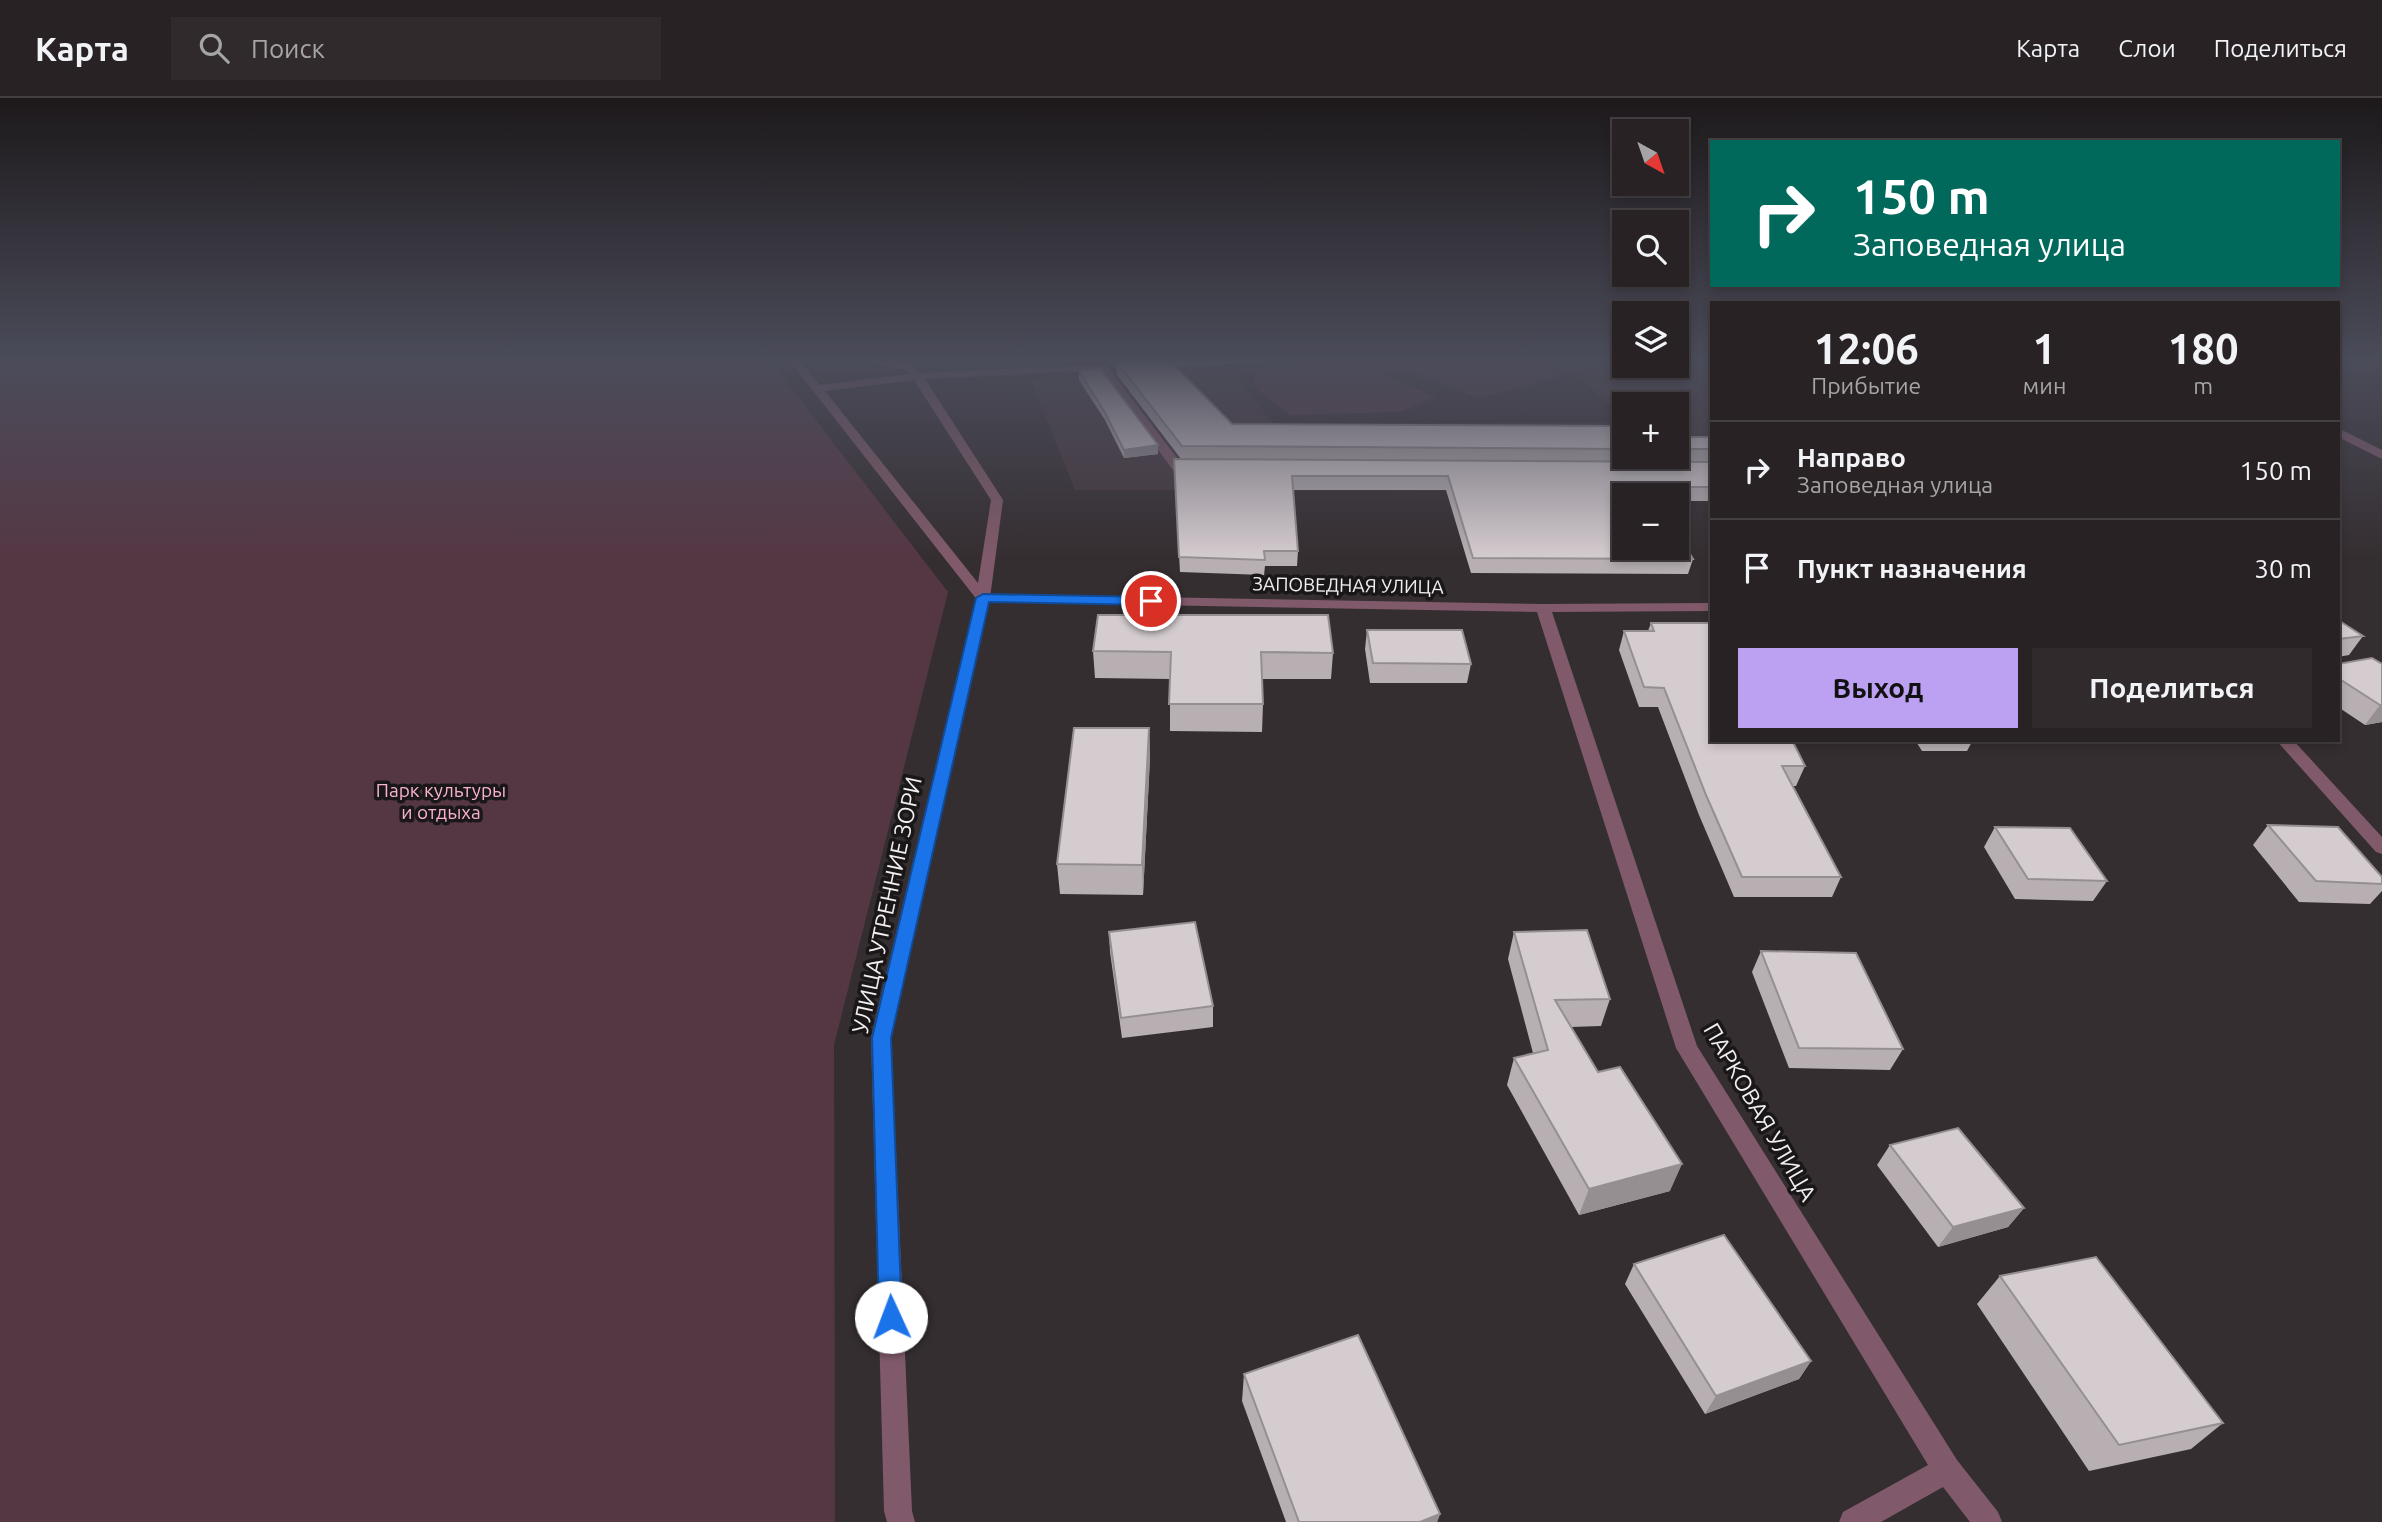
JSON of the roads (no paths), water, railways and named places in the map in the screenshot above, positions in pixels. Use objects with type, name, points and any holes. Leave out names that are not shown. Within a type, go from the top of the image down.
[{"type":"street","points":[[846,425],[983,598]]},
{"type":"street","name":"УЛИЦА УТРЕННИЕ ЗОРИ","points":[[901,1522],[898,1511],[881,1038],[983,598],[997,500],[950,425]]},
{"type":"street","points":[[1146,425],[1177,467],[1205,468]]},
{"type":"street","points":[[2340,433],[2382,455]]},
{"type":"street","name":"ЗАПОВЕДНАЯ УЛИЦА","points":[[983,598],[1543,608],[1710,607]]},
{"type":"street","name":"ПАРКОВАЯ УЛИЦА","points":[[1543,608],[1687,1048],[1947,1471],[1988,1522]]},
{"type":"street","points":[[2286,742],[2382,848]]},
{"type":"street","points":[[1853,1522],[1947,1471]]},
{"type":"park label","name":"Парк культуры и отдыха","points":[[441,801]]}]
